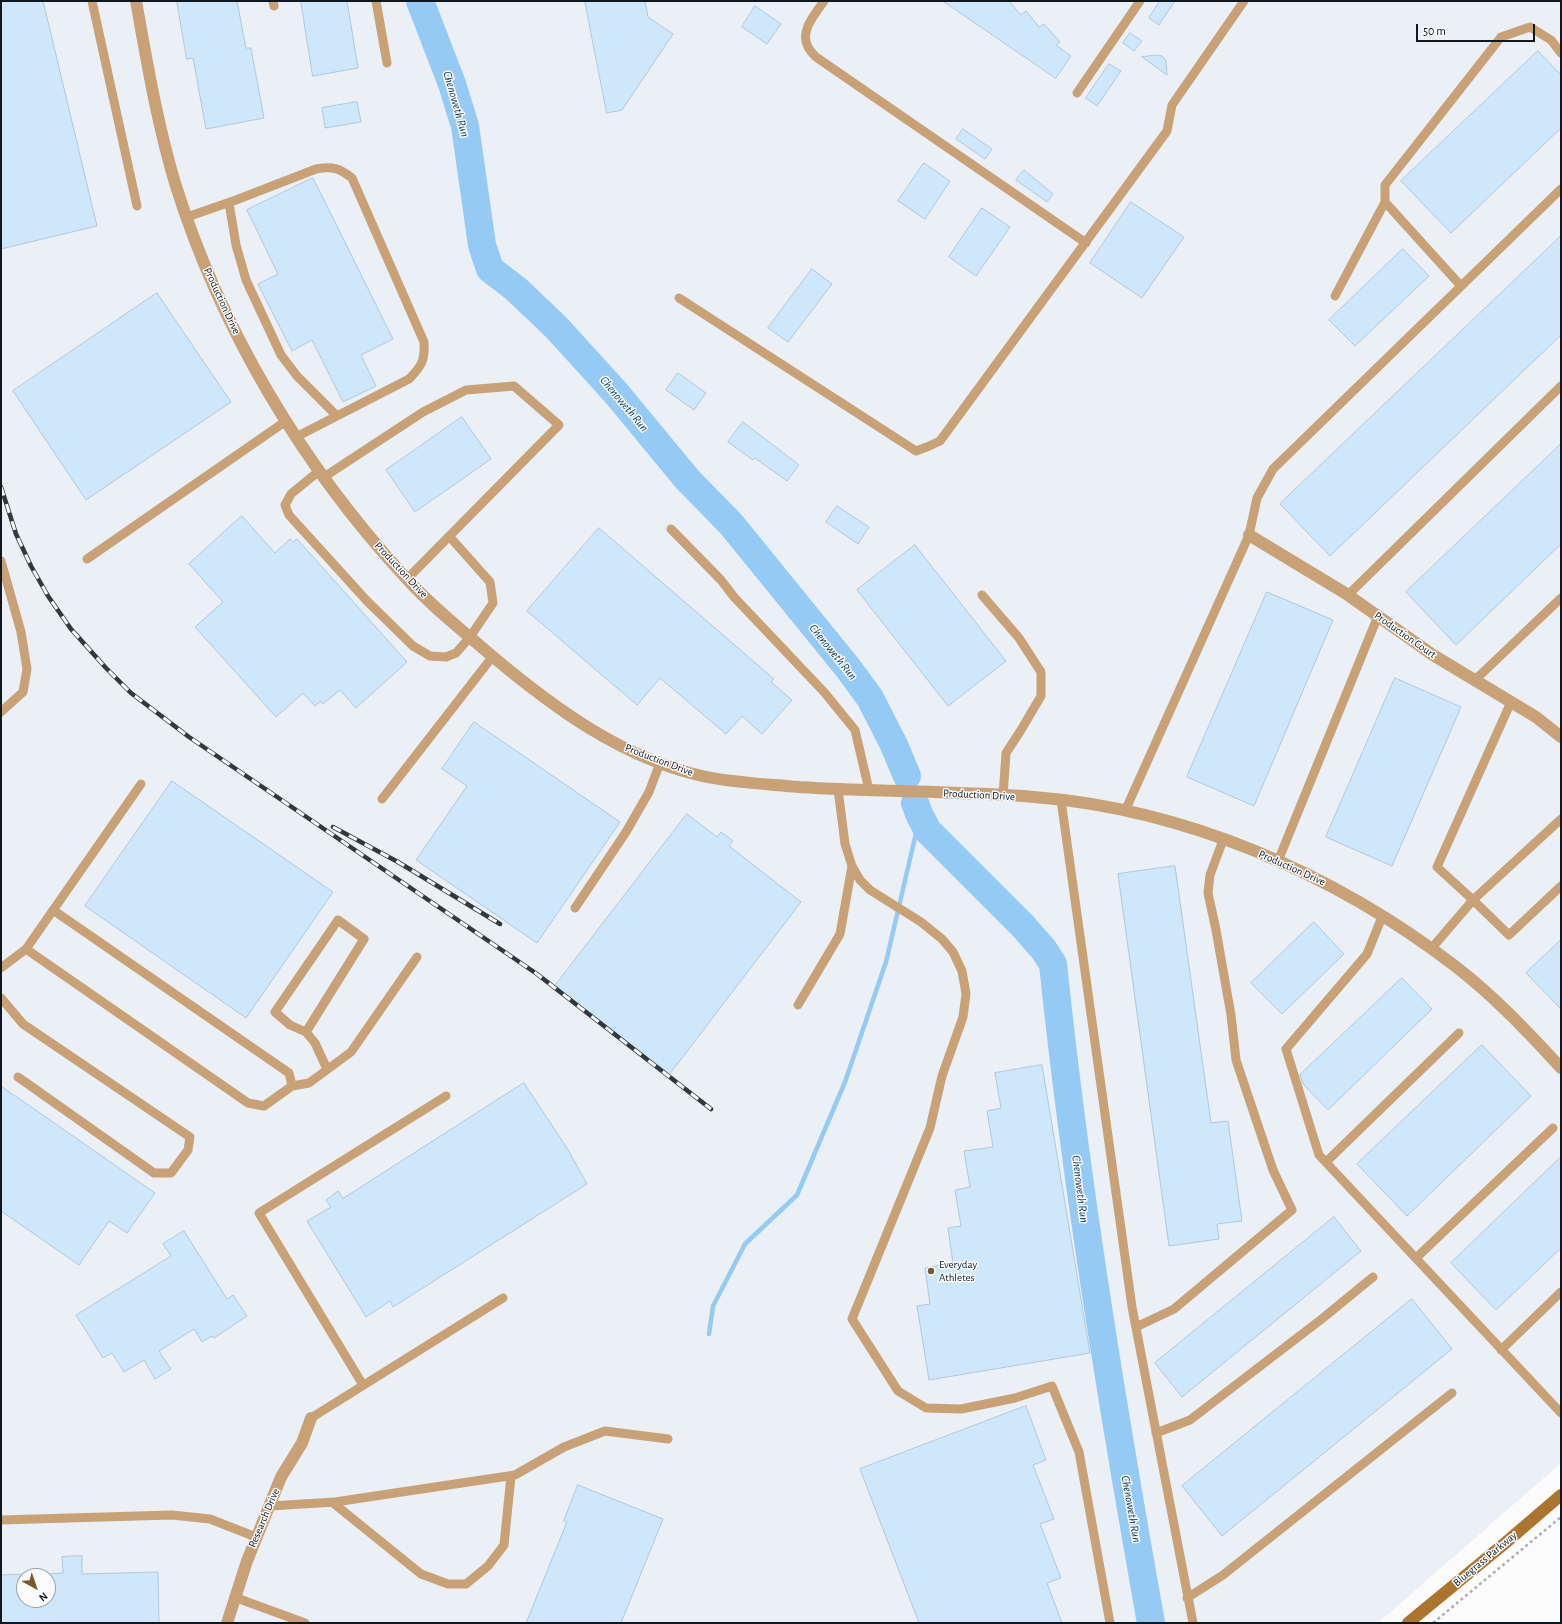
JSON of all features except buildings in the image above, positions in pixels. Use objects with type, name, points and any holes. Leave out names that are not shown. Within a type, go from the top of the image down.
[{"type":"street","name":"Production Drive","points":[[136,1],[151,88],[162,136],[187,217],[222,303],[248,355],[296,437],[365,531],[407,579],[442,613],[530,688],[576,721],[620,746],[660,763],[699,775],[752,784],[1061,800],[1125,811],[1204,832],[1310,874],[1355,900],[1431,949],[1456,967],[1486,992],[1561,1068]]},
{"type":"street","name":"Production Court","points":[[1249,535],[1348,595],[1433,655],[1536,717],[1561,737]]},
{"type":"street","name":"Research Drive","points":[[227,1623],[234,1597],[256,1537],[281,1478],[302,1443],[311,1418]]},
{"type":"street","name":"Bluegrass Parkway","points":[[1408,1623],[1561,1495]]},
{"type":"lane","points":[[92,1],[138,206]]},
{"type":"lane","points":[[376,1],[387,63]]},
{"type":"lane","points":[[824,1],[804,34],[807,46],[816,57],[1086,242]]},
{"type":"lane","points":[[1077,93],[1140,1]]},
{"type":"lane","points":[[680,298],[916,451],[927,447],[940,440],[1167,132],[1172,105],[1244,1]]},
{"type":"lane","points":[[1335,296],[1385,202],[1385,185],[1501,37],[1530,27],[1551,40],[1561,53]]},
{"type":"lane","points":[[187,217],[229,203],[316,168],[328,167],[341,170],[352,178],[424,342],[425,355],[420,368],[409,380],[296,437]]},
{"type":"lane","points":[[1125,811],[1249,535],[1257,498],[1273,469],[1561,189]]},
{"type":"lane","points":[[1385,202],[1461,286]]},
{"type":"lane","points":[[229,203],[236,245],[246,280],[281,355],[297,376],[337,416]]},
{"type":"lane","points":[[407,579],[449,536],[559,425],[514,386],[466,390],[423,412],[291,494],[286,505],[289,515],[362,595],[413,646],[430,656],[446,657],[456,653],[470,637],[493,603],[490,582],[449,536]]},
{"type":"lane","points":[[1348,595],[1561,386]]},
{"type":"lane","points":[[87,559],[286,421]]},
{"type":"lane","points":[[671,529],[721,580],[734,597],[824,692],[855,730],[869,790]]},
{"type":"lane","points":[[1,561],[21,632],[26,669],[23,692],[1,712]]},
{"type":"lane","points":[[982,596],[1019,638],[1041,672],[1041,696],[1006,753],[1003,796]]},
{"type":"lane","points":[[1475,680],[1561,598]]},
{"type":"lane","points":[[1278,861],[1378,616]]},
{"type":"lane","points":[[382,799],[493,656]]},
{"type":"lane","points":[[1511,702],[1437,868],[1510,935],[1561,886]]},
{"type":"lane","points":[[575,908],[626,832],[649,792],[660,763]]},
{"type":"lane","points":[[1,968],[26,949],[141,784]]},
{"type":"lane","points":[[838,789],[845,844],[852,866],[860,880],[870,890],[888,903],[921,922],[942,939],[954,952],[962,971],[966,994],[963,1017],[942,1076],[930,1128],[852,1319],[898,1391],[926,1408],[961,1409],[1015,1398],[1052,1386],[1079,1452],[1110,1623]]},
{"type":"lane","points":[[1061,800],[1136,1327],[1192,1623]]},
{"type":"lane","points":[[1431,949],[1472,900],[1561,819]]},
{"type":"lane","points":[[1136,1327],[1174,1309],[1292,1210],[1273,1170],[1236,1060],[1231,1015],[1208,893],[1210,875],[1223,840]]},
{"type":"lane","points":[[798,1005],[840,934],[852,866]]},
{"type":"lane","points":[[53,910],[289,1073],[292,1086]]},
{"type":"lane","points":[[1382,917],[1367,954],[1286,1049],[1319,1155],[1561,1414]]},
{"type":"lane","points":[[306,1032],[364,939],[338,920],[274,1012],[290,1025],[306,1032],[315,1043],[327,1069]]},
{"type":"lane","points":[[26,949],[248,1103],[264,1106],[292,1086],[309,1082],[351,1052],[417,957]]},
{"type":"lane","points":[[1,998],[23,1024],[190,1137],[188,1150],[171,1173],[154,1173],[18,1077]]},
{"type":"lane","points":[[1326,1162],[1459,1033]]},
{"type":"lane","points":[[363,1385],[259,1213],[446,1096]]},
{"type":"lane","points":[[1416,1258],[1553,1128]]},
{"type":"lane","points":[[1156,1433],[1190,1420],[1323,1318],[1373,1277]]},
{"type":"lane","points":[[1501,1350],[1561,1292]]},
{"type":"lane","points":[[311,1418],[504,1298]]},
{"type":"lane","points":[[1187,1598],[1223,1576],[1452,1393]]},
{"type":"lane","points":[[270,1506],[332,1502],[511,1476],[564,1447],[605,1431],[668,1439]]},
{"type":"lane","points":[[332,1502],[421,1574],[448,1584],[466,1584],[488,1566],[504,1545],[511,1476]]},
{"type":"lane","points":[[1,1520],[172,1515],[210,1520],[256,1537]]},
{"type":"lane","points":[[234,1597],[305,1623]]},
{"type":"path","points":[[1434,1623],[1561,1517]]},
{"type":"shaded area","points":[[1,1],[1561,1],[1561,1463],[1378,1623],[1,1623]]},
{"type":"waterway","name":"Chenoweth Run","points":[[420,1],[452,84],[465,126],[482,245],[490,269],[516,289],[556,327],[616,393],[687,479],[731,524],[848,668],[870,698],[894,745],[907,776]]},
{"type":"waterway","name":"Chenoweth Run","points":[[915,803],[928,831],[1023,926],[1044,950],[1053,964],[1062,1047],[1096,1294],[1122,1459],[1151,1623]]},
{"type":"waterway","points":[[709,1334],[713,1306],[745,1244],[797,1195],[845,1082],[886,962],[920,816]]},
{"type":"railway","points":[[1,487],[16,534],[31,566],[48,596],[71,629],[131,693],[189,737],[537,974],[711,1109]]},
{"type":"railway","points":[[333,827],[398,862],[500,924]]},
{"type":"place","name":"Everyday Athletes","points":[[931,1271]]}]
